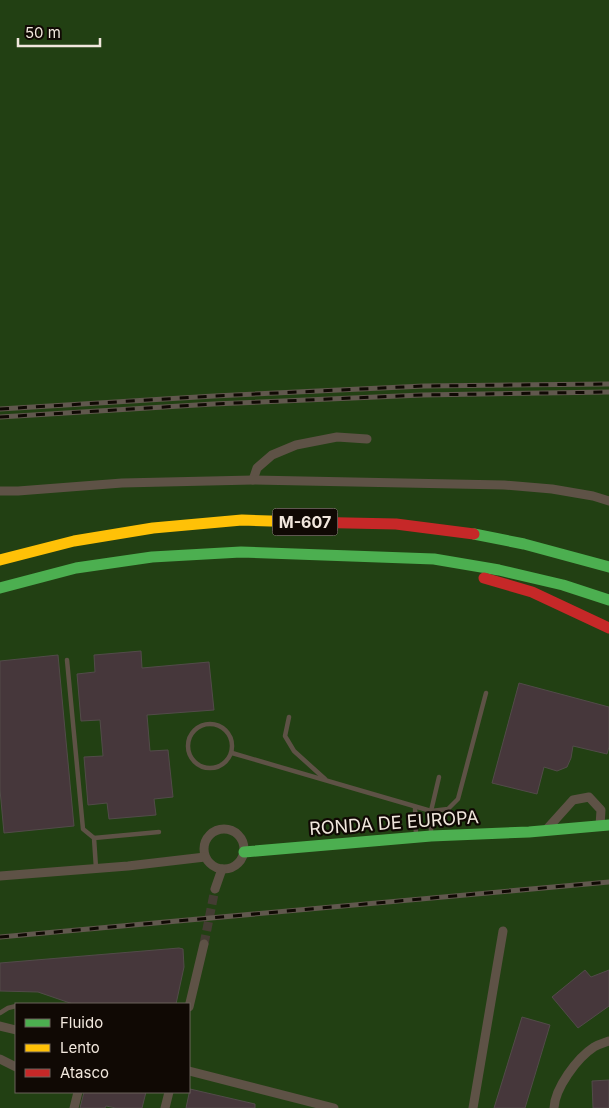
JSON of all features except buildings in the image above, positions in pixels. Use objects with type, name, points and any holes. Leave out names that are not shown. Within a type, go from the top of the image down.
[{"type":"main road","name":"M-607","points":[[0,560],[101,536],[153,528],[242,520],[396,524],[505,540],[609,568]]},
{"type":"main road","name":"M-607","points":[[0,588],[76,568],[152,557],[241,552],[434,559],[499,570],[563,585],[609,600]]},
{"type":"main road","points":[[384,556],[431,568],[495,580],[533,592],[609,628]]},
{"type":"main road","name":"RONDA DE EUROPA","points":[[244,852],[431,836],[604,826]]},
{"type":"street","points":[[253,480],[257,468],[272,455],[296,445],[337,437],[367,439]]},
{"type":"street","points":[[0,491],[18,492],[122,483],[253,480],[504,485],[552,489],[593,496],[609,501]]},
{"type":"street","name":"RONDA DE EUROPA","points":[[546,830],[573,800],[589,797],[601,810],[604,826]]},
{"type":"street","points":[[564,810],[568,829]]},
{"type":"street","points":[[218,830],[231,831],[237,834],[244,846],[244,852],[239,863],[222,870],[212,866],[205,857],[205,844],[208,838],[218,830]]},
{"type":"street","points":[[0,876],[205,857]]},
{"type":"street","points":[[215,889],[222,870]]},
{"type":"street","points":[[473,1108],[503,931]]},
{"type":"street","points":[[190,1003],[204,944]]},
{"type":"street","points":[[0,1026],[15,1030]]},
{"type":"street","points":[[554,1108],[554,1100],[572,1067],[594,1047],[609,1041]]},
{"type":"street","points":[[0,1059],[15,1066]]},
{"type":"street","points":[[190,1071],[320,1106],[334,1108]]},
{"type":"street","points":[[74,1108],[78,1093]]},
{"type":"street","points":[[165,1108],[169,1093]]},
{"type":"lane","points":[[67,660],[84,829],[94,838],[96,868]]},
{"type":"lane","points":[[232,753],[430,811],[448,809],[458,799],[486,693]]},
{"type":"lane","points":[[289,717],[285,736],[294,751],[327,781]]},
{"type":"lane","points":[[207,724],[216,725],[225,730],[231,739],[232,753],[228,761],[220,767],[210,769],[200,766],[192,759],[188,743],[192,734],[199,727],[207,724]]},
{"type":"lane","points":[[431,836],[430,811],[439,777]]},
{"type":"lane","points":[[415,807],[416,838]]},
{"type":"lane","points":[[94,838],[158,832]]},
{"type":"lane","points":[[0,1014],[8,1008],[15,1006]]},
{"type":"green space","points":[[0,0],[609,0],[609,1108],[0,1108]]},
{"type":"tunnel","points":[[204,944],[215,889]]},
{"type":"railway","points":[[0,409],[424,386],[609,384]]},
{"type":"railway","points":[[0,417],[213,404],[422,395],[609,392]]},
{"type":"railway","points":[[0,937],[609,882]]},
{"type":"traffic: fast","points":[[474,534],[524,544],[609,567]]},
{"type":"traffic: fast","points":[[0,588],[76,568],[152,557],[241,552],[434,559],[499,570],[563,585],[609,600]]},
{"type":"traffic: fast","points":[[244,852],[431,836],[529,832],[609,825]]},
{"type":"traffic: slow","points":[[0,560],[74,541],[153,528],[242,520],[302,522]]},
{"type":"traffic: jam","points":[[302,522],[396,524],[474,534]]},
{"type":"traffic: jam","points":[[484,578],[532,592],[609,628]]}]
